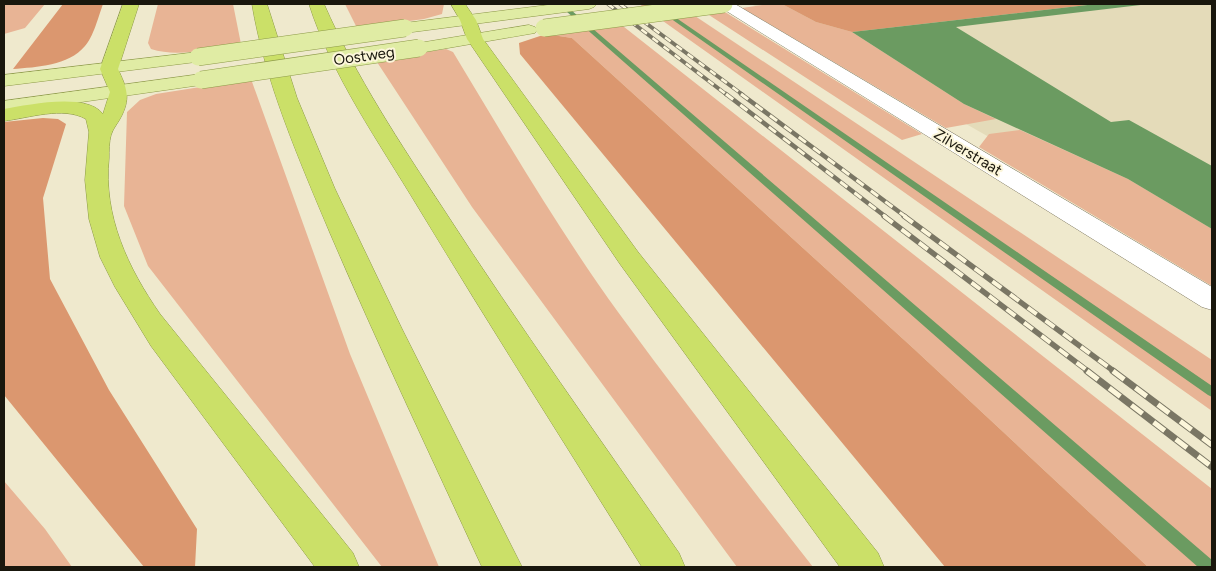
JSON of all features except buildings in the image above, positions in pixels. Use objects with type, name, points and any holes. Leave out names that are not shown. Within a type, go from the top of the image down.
[{"type":"highway","points":[[100,138],[112,114],[119,92],[109,68],[131,4]]},
{"type":"highway","points":[[259,4],[286,97],[331,207],[369,293],[502,567]]},
{"type":"highway","points":[[316,4],[353,80],[405,168],[665,567]]},
{"type":"highway","points":[[458,4],[471,29],[635,266],[864,567]]},
{"type":"highway","points":[[4,115],[61,108],[83,110],[94,116],[100,138],[97,167],[99,213],[105,238],[134,297],[174,354],[273,479],[339,567]]},
{"type":"main road","name":"Oostweg","points":[[4,106],[119,92],[419,48],[471,29],[528,12],[589,4]]},
{"type":"main road","name":"Oostweg","points":[[4,81],[198,57],[405,28],[544,28],[724,4]]},
{"type":"street","name":"Zilverstraat","points":[[724,4],[1212,300]]},
{"type":"shaded area","points":[[4,4],[45,4],[25,28],[4,34]]},
{"type":"shaded area","points":[[63,4],[103,4],[93,32],[85,46],[78,53],[61,62],[13,69]]},
{"type":"shaded area","points":[[158,4],[233,4],[241,44],[208,50],[173,53],[151,49],[148,43]]},
{"type":"shaded area","points":[[345,4],[444,4],[442,14],[424,19],[357,28]]},
{"type":"shaded area","points":[[639,4],[677,4],[1212,360],[1212,411]]},
{"type":"shaded area","points":[[692,4],[712,4],[922,134],[902,140]]},
{"type":"shaded area","points":[[751,4],[1212,4],[1212,264],[785,21]]},
{"type":"shaded area","points":[[782,4],[816,22],[852,32],[964,104],[996,119],[946,128],[742,8]]},
{"type":"shaded area","points":[[782,4],[1096,4],[852,32],[816,22]]},
{"type":"shaded area","points":[[1096,4],[1149,4],[956,27],[1111,122],[1129,120],[1212,166],[1212,229],[1128,179],[964,104],[852,32]]},
{"type":"shaded area","points":[[619,23],[1212,489],[1212,567],[1148,567],[913,348],[572,38],[546,34]]},
{"type":"shaded area","points":[[546,34],[572,38],[913,348],[1148,567],[945,567],[520,54],[519,43]]},
{"type":"shaded area","points":[[446,49],[453,52],[553,216],[596,281],[714,440],[813,567],[737,567],[472,207],[375,59]]},
{"type":"shaded area","points":[[251,79],[350,354],[439,567],[382,567],[148,266],[124,206],[127,112],[140,100],[156,94]]},
{"type":"shaded area","points":[[43,118],[58,119],[66,124],[43,198],[50,279],[109,390],[197,529],[195,567],[144,567],[4,395],[4,122]]},
{"type":"shaded area","points":[[1020,130],[1128,179],[1212,229],[1212,286],[979,147],[989,134]]},
{"type":"shaded area","points":[[4,481],[45,529],[72,567],[4,567]]},
{"type":"waterway","points":[[561,4],[1209,567]]},
{"type":"waterway","points":[[653,4],[1212,392]]},
{"type":"railway","points":[[608,4],[727,95]]},
{"type":"railway","points":[[620,4],[743,95]]},
{"type":"railway","points":[[726,94],[886,217]]},
{"type":"railway","points":[[741,94],[906,217]]},
{"type":"railway","points":[[884,216],[1089,372]]},
{"type":"railway","points":[[904,216],[1115,372]]},
{"type":"railway","points":[[1087,371],[1212,467]]},
{"type":"railway","points":[[1113,371],[1212,445]]}]
